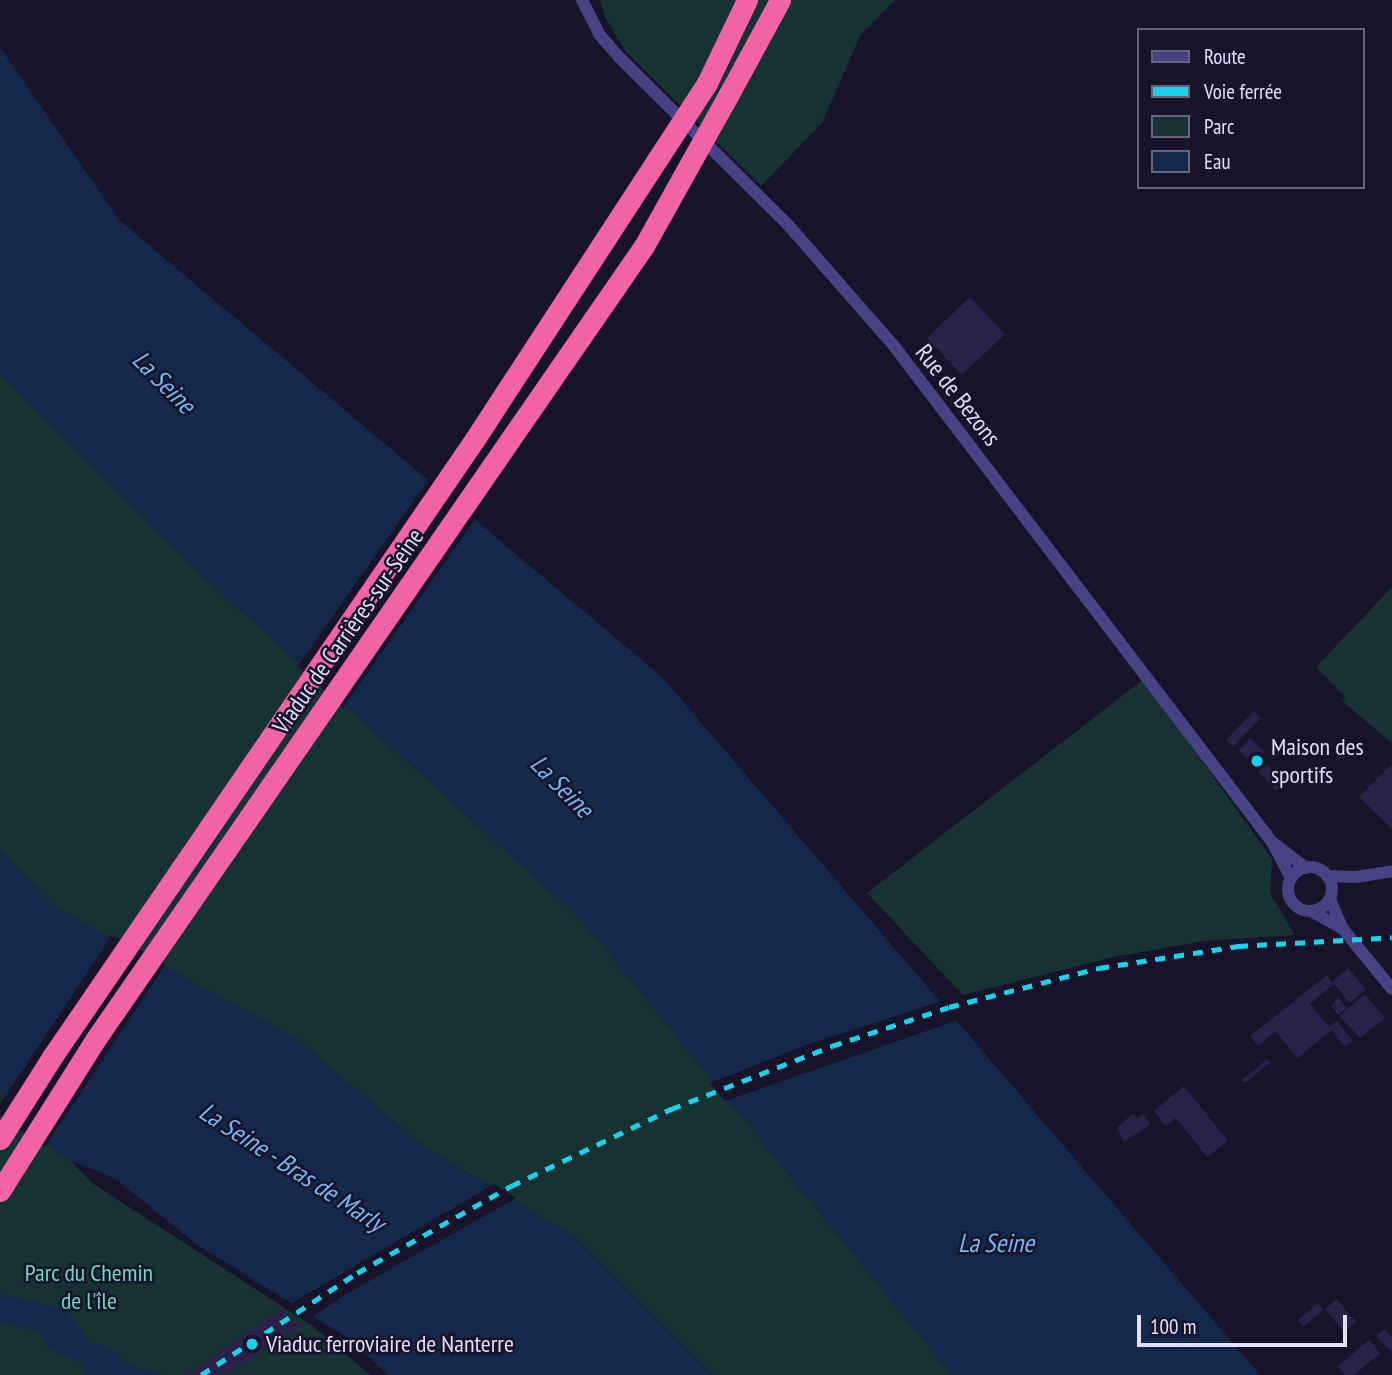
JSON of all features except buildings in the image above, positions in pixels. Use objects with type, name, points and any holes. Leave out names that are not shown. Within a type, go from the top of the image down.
[{"type":"highway","name":"Viaduc de Carrières-sur-Seine","points":[[0,1139],[468,450],[707,83],[747,0]]},
{"type":"highway","name":"Viaduc de Carrières-sur-Seine","points":[[0,1191],[95,1040],[644,246],[780,0]]},
{"type":"street","name":"Rue de Bezons","points":[[583,0],[598,34],[789,226],[894,346],[1272,842],[1291,878],[1289,898],[1298,908],[1311,911],[1343,929]]},
{"type":"street","name":"Rue de Bezons","points":[[1272,842],[1306,867],[1327,876],[1343,929],[1392,989]]},
{"type":"street","points":[[1291,878],[1306,867]]},
{"type":"street","points":[[1327,876],[1356,877],[1392,871]]},
{"type":"street","points":[[1311,911],[1356,877]]},
{"type":"green space","points":[[600,0],[895,0],[860,36],[822,123],[761,186],[624,49],[604,15]]},
{"type":"green space","points":[[0,375],[203,576],[580,918],[952,1375],[713,1375],[577,1239],[423,1146],[295,1038],[54,907],[0,850]]},
{"type":"green space","points":[[1392,587],[1392,743],[1342,701],[1345,697],[1316,667]]},
{"type":"green space","points":[[1144,679],[1272,859],[1270,893],[1295,935],[1205,941],[1118,956],[963,995],[867,893]]},
{"type":"green space","name":"Parc du Chemin de l'île","points":[[0,1087],[92,1183],[314,1327],[370,1375],[0,1375]]},
{"type":"water","name":"La Seine","points":[[0,47],[119,220],[662,677],[1260,1375],[952,1375],[580,918],[203,576],[0,375]]},
{"type":"water","name":"La Seine - Bras de Marly","points":[[0,850],[54,907],[295,1038],[423,1146],[577,1239],[713,1375],[388,1375],[351,1340],[196,1244],[116,1179],[67,1159],[0,1110],[6,1101],[0,1089]]},
{"type":"water","points":[[0,1294],[65,1309],[89,1343],[108,1347],[129,1365],[163,1375],[88,1375],[77,1360],[49,1349],[37,1330],[0,1323]]},
{"type":"pier","points":[[431,476],[478,515],[343,708],[298,666]]},
{"type":"pier","points":[[112,935],[166,964],[45,1147],[0,1115],[0,1104]]},
{"type":"pier","points":[[945,1000],[961,1019],[725,1101],[710,1083],[809,1044]]},
{"type":"pier","points":[[494,1184],[516,1198],[346,1294],[310,1319],[287,1306]]},
{"type":"railway","points":[[201,1375],[357,1273],[511,1186],[671,1109],[832,1046],[949,1007],[1099,968],[1238,946],[1392,937]]},
{"type":"place","name":"Maison des sportifs","points":[[1257,761]]},
{"type":"place","name":"Viaduc ferroviaire de Nanterre","points":[[252,1344]]}]
